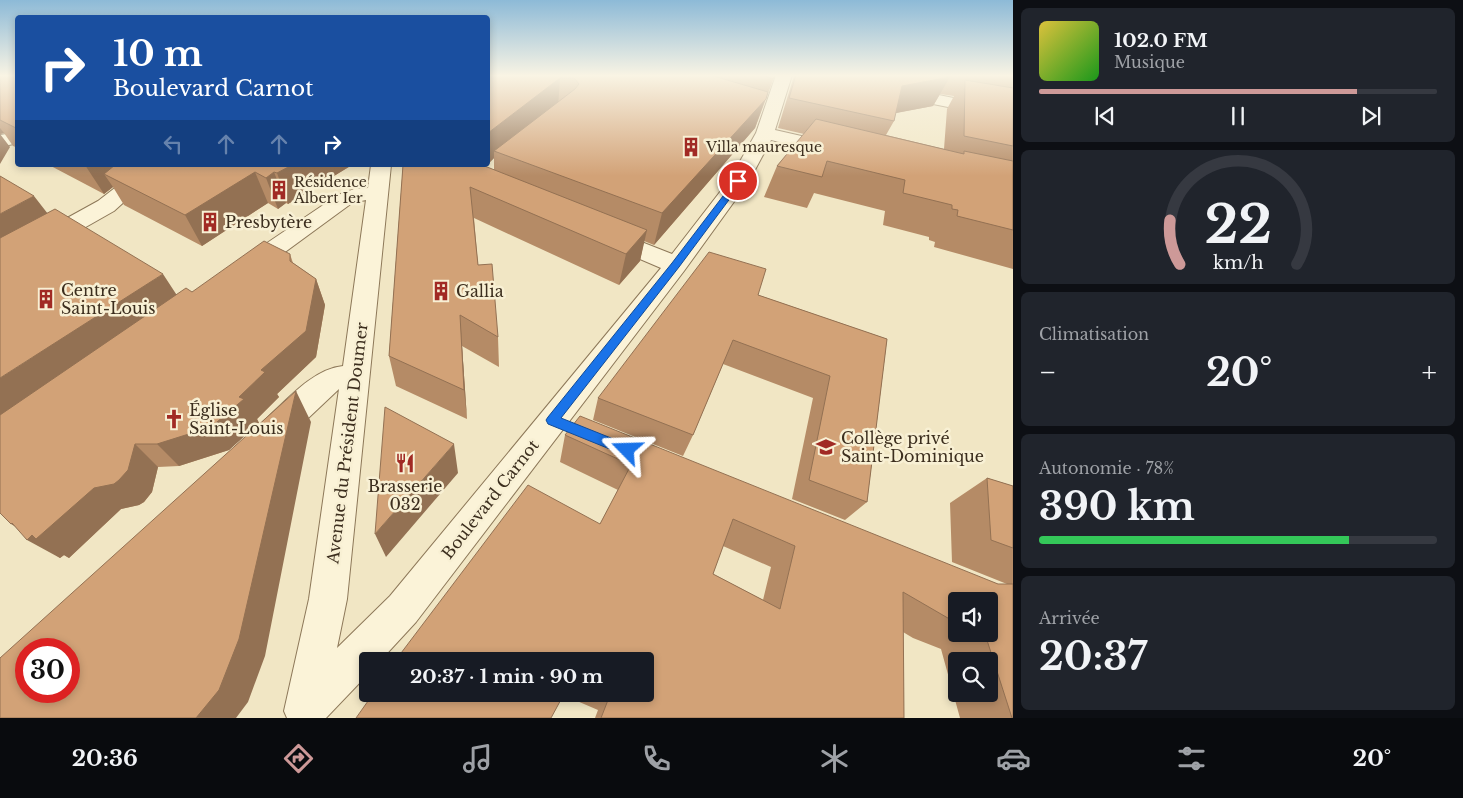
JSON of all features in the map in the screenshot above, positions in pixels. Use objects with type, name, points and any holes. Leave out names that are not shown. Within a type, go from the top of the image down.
[{"type":"street","name":"Boulevard Carnot","points":[[302,714],[403,609],[567,426],[676,265],[738,181],[769,109]]},
{"type":"street","points":[[980,109],[1013,115]]},
{"type":"street","points":[[764,121],[851,153]]},
{"type":"street","points":[[0,141],[3,142],[15,137]]},
{"type":"street","points":[[0,265],[106,206],[128,188],[136,174],[136,167]]},
{"type":"street","points":[[224,284],[345,198],[354,195],[379,179]]},
{"type":"street","name":"Avenue du Président Doumer","points":[[302,714],[328,599],[379,179]]},
{"type":"street","points":[[587,229],[676,265]]},
{"type":"street","points":[[255,448],[327,382],[335,378],[355,376]]},
{"type":"building","points":[[0,109],[15,109],[15,128],[0,120]]},
{"type":"building","points":[[490,109],[520,109],[490,131]]},
{"type":"building","points":[[550,109],[757,109],[662,213],[494,151]]},
{"type":"building","points":[[837,109],[897,109],[894,121]]},
{"type":"building","points":[[964,109],[1013,109],[1013,146],[964,136]]},
{"type":"building","points":[[816,119],[964,154],[964,151],[1013,161],[1013,230],[957,216],[958,210],[952,209],[952,205],[903,193],[905,180],[827,161],[822,177],[777,166]]},
{"type":"building","points":[[113,167],[288,167],[277,173],[274,172],[266,178],[255,172],[185,215],[104,174]]},
{"type":"building","points":[[403,167],[487,167],[647,230],[626,254],[470,187],[478,265],[492,264],[498,337],[460,315],[464,390],[389,356]]},
{"type":"building","points":[[0,176],[34,196],[0,214]]},
{"type":"building","points":[[55,209],[163,274],[0,378],[0,238]]},
{"type":"building","name":"Église Saint-Louis","points":[[264,241],[290,254],[290,261],[316,279],[306,331],[261,370],[265,372],[239,397],[244,399],[211,427],[157,444],[135,444],[128,470],[119,480],[114,484],[94,488],[36,539],[32,535],[27,540],[0,513],[0,415],[186,288],[192,292]]},
{"type":"building","points":[[709,252],[766,269],[758,295],[887,339],[867,502],[809,480],[830,376],[733,340],[693,435],[598,398]]},
{"type":"building","points":[[296,391],[239,639],[219,690],[196,718],[0,718],[0,658],[15,644],[15,703],[80,703],[80,638],[22,638]]},
{"type":"building","points":[[385,407],[454,444],[375,534]]},
{"type":"building","points":[[580,416],[998,584],[1013,584],[1013,718],[998,674],[998,652],[991,652],[988,642],[998,642],[998,592],[948,592],[948,618],[903,592],[904,718],[601,718],[607,702],[654,702],[654,652],[402,652],[528,485],[600,524],[631,465],[565,435]],"holes":[[[733,519],[795,546],[780,609],[713,574]]]},
{"type":"building","points":[[987,478],[1013,486],[1013,548],[991,540]]},
{"type":"building","points":[[367,702],[560,702],[551,718],[356,718]]},
{"type":"place","name":"Villa mauresque","points":[[691,147]]},
{"type":"place","name":"Résidence Albert Ier","points":[[279,190]]},
{"type":"place","name":"Presbytère","points":[[210,222]]},
{"type":"place","name":"Gallia","points":[[441,291]]},
{"type":"place","name":"Centre Saint-Louis","points":[[46,299]]},
{"type":"place","name":"Église Saint-Louis","points":[[174,419]]},
{"type":"place","name":"Collège privé Saint-Dominique","points":[[826,447]]},
{"type":"place","name":"Brasserie 032","points":[[405,463]]},
{"type":"route","points":[[627,450],[553,420],[676,265],[738,181]]}]
